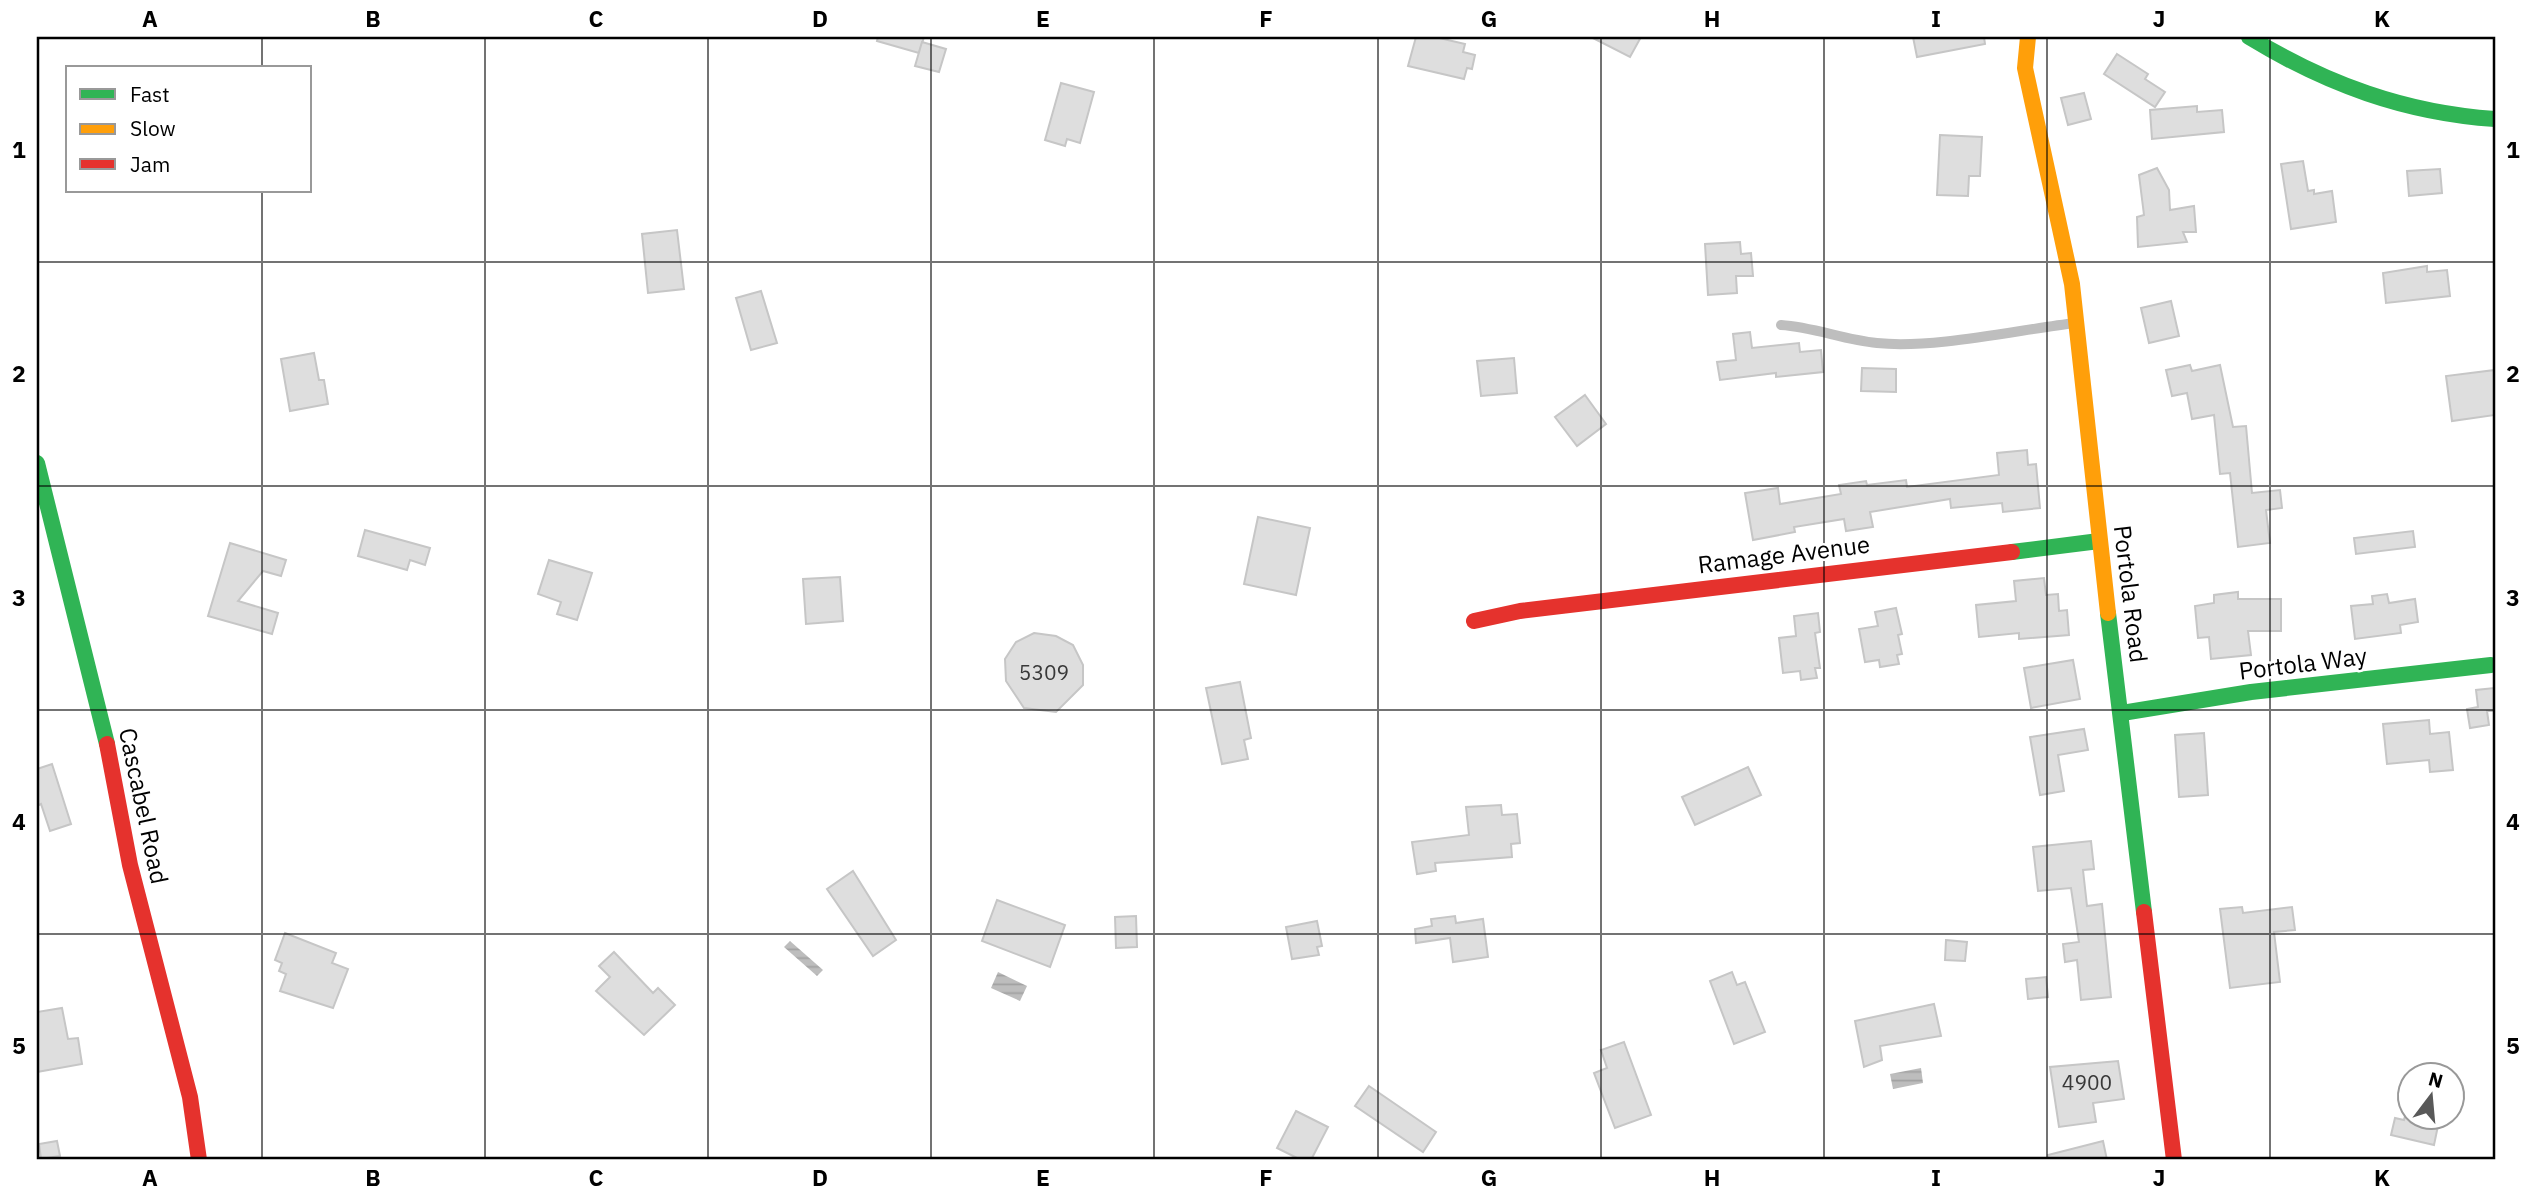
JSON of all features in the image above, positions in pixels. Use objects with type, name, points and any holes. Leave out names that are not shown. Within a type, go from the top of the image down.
[{"type":"street","name":"Portola Road","points":[[2028,37],[2025,68],[2072,284],[2099,541],[2122,713],[2174,1160]]},
{"type":"street","points":[[2249,37],[2277,55],[2352,91],[2424,110],[2495,119]]},
{"type":"street","name":"Cascabel Road","points":[[37,463],[101,713],[130,865],[190,1097],[199,1160]]},
{"type":"street","name":"Ramage Avenue","points":[[1474,621],[1574,604],[2099,541]]},
{"type":"street","name":"Portola Way","points":[[2122,713],[2251,692],[2491,665]]},
{"type":"lane","points":[[1781,325],[1808,327],[1877,343],[1920,342],[2076,323]]},
{"type":"shaded area","points":[[790,941],[823,970],[817,976],[784,947]]},
{"type":"shaded area","points":[[998,972],[1027,986],[1020,1001],[991,988]]},
{"type":"shaded area","points":[[1921,1068],[1923,1083],[1893,1089],[1890,1074]]},
{"type":"building","points":[[878,37],[924,37],[919,53],[877,41]]},
{"type":"building","points":[[1416,37],[1435,37],[1465,44],[1463,52],[1475,55],[1472,69],[1467,68],[1464,79],[1408,66]]},
{"type":"building","points":[[1591,37],[1641,37],[1630,57]]},
{"type":"building","points":[[1913,37],[1984,37],[1985,44],[1917,57]]},
{"type":"building","points":[[922,42],[946,49],[939,72],[915,66]]},
{"type":"building","points":[[2117,54],[2148,74],[2145,79],[2165,92],[2155,107],[2104,74]]},
{"type":"building","points":[[1061,83],[1094,92],[1080,143],[1067,139],[1065,146],[1045,140]]},
{"type":"building","points":[[2084,93],[2091,119],[2068,125],[2061,98]]},
{"type":"building","points":[[2197,106],[2197,112],[2222,110],[2224,132],[2152,139],[2150,110]]},
{"type":"building","points":[[1940,135],[1982,137],[1980,176],[1969,176],[1968,196],[1937,195]]},
{"type":"building","points":[[2303,161],[2308,191],[2314,190],[2314,194],[2332,191],[2336,222],[2291,229],[2281,164]]},
{"type":"building","points":[[2157,168],[2169,190],[2170,210],[2194,206],[2196,232],[2183,232],[2187,242],[2138,247],[2137,217],[2144,215],[2139,175]]},
{"type":"building","points":[[2440,169],[2442,193],[2409,196],[2407,171]]},
{"type":"building","points":[[677,230],[684,289],[648,293],[642,234]]},
{"type":"building","points":[[1740,242],[1741,254],[1751,253],[1753,276],[1736,276],[1737,293],[1708,295],[1705,244]]},
{"type":"building","points":[[2427,266],[2427,272],[2447,270],[2450,296],[2386,303],[2383,273]]},
{"type":"building","points":[[761,291],[777,343],[751,350],[736,298]]},
{"type":"building","points":[[2171,301],[2179,336],[2149,343],[2141,308]]},
{"type":"building","points":[[1750,332],[1752,348],[1799,343],[1800,352],[1821,350],[1823,372],[1776,377],[1776,373],[1720,380],[1717,362],[1736,360],[1733,334]]},
{"type":"building","points":[[314,353],[319,380],[324,380],[328,404],[290,411],[281,359]]},
{"type":"building","points":[[1514,358],[1517,393],[1481,396],[1477,361]]},
{"type":"building","points":[[2190,365],[2192,371],[2220,365],[2233,427],[2246,426],[2252,493],[2280,490],[2282,508],[2266,510],[2270,543],[2238,547],[2230,473],[2220,474],[2214,415],[2192,419],[2187,393],[2172,396],[2166,370]]},
{"type":"building","points":[[1862,368],[1896,369],[1896,392],[1861,391]]},
{"type":"building","points":[[2495,370],[2495,415],[2452,421],[2446,376]]},
{"type":"building","points":[[1585,395],[1606,424],[1577,446],[1555,417]]},
{"type":"building","points":[[2027,450],[2028,465],[2036,464],[2040,508],[2003,512],[2002,503],[1951,508],[1950,499],[1870,512],[1873,527],[1846,531],[1844,519],[1794,527],[1795,532],[1753,540],[1745,493],[1778,488],[1780,504],[1841,494],[1839,485],[1866,481],[1867,485],[1906,480],[1907,487],[1999,475],[1997,453]]},
{"type":"building","points":[[1258,517],[1310,528],[1296,595],[1244,584]]},
{"type":"building","points":[[365,530],[430,548],[425,565],[410,560],[407,570],[358,556]]},
{"type":"building","points":[[2413,531],[2415,547],[2356,554],[2354,538]]},
{"type":"building","points":[[230,543],[286,560],[281,576],[263,571],[238,601],[278,613],[272,634],[208,616]]},
{"type":"building","points":[[549,560],[592,573],[577,620],[557,614],[561,602],[538,594]]},
{"type":"building","points":[[840,577],[843,621],[806,624],[803,579]]},
{"type":"building","points":[[2044,578],[2046,595],[2058,594],[2059,611],[2067,610],[2069,635],[2019,639],[2019,633],[1979,637],[1976,605],[2016,601],[2014,581]]},
{"type":"building","points":[[2238,592],[2238,599],[2281,599],[2281,631],[2248,631],[2251,655],[2211,659],[2209,637],[2198,638],[2195,606],[2214,603],[2214,595]]},
{"type":"building","points":[[2387,594],[2389,603],[2415,599],[2418,622],[2400,625],[2401,633],[2355,639],[2351,606],[2373,604],[2372,596]]},
{"type":"building","points":[[1896,608],[1902,634],[1898,635],[1902,654],[1897,655],[1899,664],[1880,667],[1879,660],[1865,662],[1859,629],[1878,626],[1875,612]]},
{"type":"building","points":[[1818,613],[1820,632],[1815,633],[1820,668],[1815,668],[1817,678],[1801,680],[1800,671],[1783,673],[1779,638],[1796,636],[1794,616]]},
{"type":"building","points":[[1034,633],[1056,636],[1073,645],[1083,665],[1083,685],[1056,712],[1024,708],[1006,681],[1005,659],[1016,642]]},
{"type":"building","points":[[2073,660],[2080,699],[2031,708],[2024,668]]},
{"type":"building","points":[[1240,682],[1251,738],[1244,740],[1248,759],[1222,764],[1206,688]]},
{"type":"building","points":[[2494,688],[2495,711],[2487,711],[2489,725],[2470,728],[2467,709],[2478,707],[2476,690]]},
{"type":"building","points":[[2429,720],[2430,734],[2449,732],[2453,770],[2430,772],[2429,760],[2387,764],[2383,724]]},
{"type":"building","points":[[2084,729],[2088,750],[2058,755],[2064,791],[2040,795],[2030,737]]},
{"type":"building","points":[[2204,733],[2208,795],[2179,797],[2175,735]]},
{"type":"building","points":[[52,764],[71,824],[50,831],[41,804],[37,806],[37,769]]},
{"type":"building","points":[[1748,767],[1761,795],[1695,825],[1682,797]]},
{"type":"building","points":[[1501,805],[1502,815],[1517,814],[1520,843],[1511,844],[1512,857],[1435,863],[1436,871],[1417,874],[1412,842],[1469,835],[1466,807]]},
{"type":"building","points":[[2091,841],[2094,869],[2083,870],[2087,906],[2102,904],[2111,997],[2081,1000],[2077,960],[2065,962],[2063,944],[2079,942],[2071,888],[2038,891],[2033,847]]},
{"type":"building","points":[[853,871],[896,940],[873,956],[827,889]]},
{"type":"building","points":[[997,900],[1065,925],[1050,967],[982,941]]},
{"type":"building","points":[[2242,907],[2243,913],[2292,907],[2295,930],[2274,932],[2280,982],[2230,988],[2220,909]]},
{"type":"building","points":[[1136,916],[1137,947],[1116,948],[1115,917]]},
{"type":"building","points":[[1455,916],[1456,923],[1483,919],[1488,957],[1453,962],[1450,938],[1416,943],[1415,929],[1432,926],[1431,919]]},
{"type":"building","points":[[1317,921],[1322,946],[1317,947],[1319,955],[1292,959],[1286,927]]},
{"type":"building","points":[[285,933],[336,953],[332,963],[348,969],[333,1008],[280,991],[286,974],[279,971],[282,963],[275,960]]},
{"type":"building","points":[[1946,940],[1967,942],[1965,961],[1945,960]]},
{"type":"building","points":[[614,952],[653,993],[658,988],[675,1005],[644,1035],[596,991],[610,977],[599,966]]},
{"type":"building","points":[[1732,972],[1737,985],[1745,982],[1765,1032],[1734,1044],[1710,981]]},
{"type":"building","points":[[2046,977],[2048,997],[2028,999],[2026,979]]},
{"type":"building","points":[[1934,1004],[1941,1036],[1880,1046],[1882,1060],[1864,1067],[1855,1021]]},
{"type":"building","points":[[62,1008],[68,1039],[78,1038],[82,1064],[37,1072],[37,1012]]},
{"type":"building","points":[[1624,1042],[1651,1115],[1615,1128],[1594,1073],[1607,1068],[1601,1050]]},
{"type":"building","points":[[2118,1061],[2124,1099],[2093,1103],[2096,1122],[2059,1127],[2050,1067]]},
{"type":"building","points":[[1369,1086],[1436,1132],[1423,1152],[1355,1106]]},
{"type":"building","points":[[1296,1111],[1328,1127],[1311,1160],[1301,1160],[1277,1148]]},
{"type":"building","points":[[2395,1118],[2396,1130],[2437,1130],[2434,1145],[2391,1135]]},
{"type":"building","points":[[57,1141],[60,1156],[41,1159],[39,1144]]},
{"type":"building","points":[[2103,1141],[2107,1160],[2049,1160],[2048,1155]]},
{"type":"traffic: fast","points":[[2249,37],[2307,69],[2367,93],[2429,110],[2495,119]]},
{"type":"traffic: fast","points":[[37,463],[107,744]]},
{"type":"traffic: fast","points":[[2012,552],[2099,541]]},
{"type":"traffic: fast","points":[[2108,613],[2144,912]]},
{"type":"traffic: fast","points":[[2122,713],[2251,692],[2491,665]]},
{"type":"traffic: slow","points":[[2028,37],[2025,68],[2072,284],[2108,613]]},
{"type":"traffic: jam","points":[[1474,621],[1520,611],[2012,552]]},
{"type":"traffic: jam","points":[[107,744],[130,865],[190,1097],[199,1160]]},
{"type":"traffic: jam","points":[[2144,912],[2174,1160]]}]
